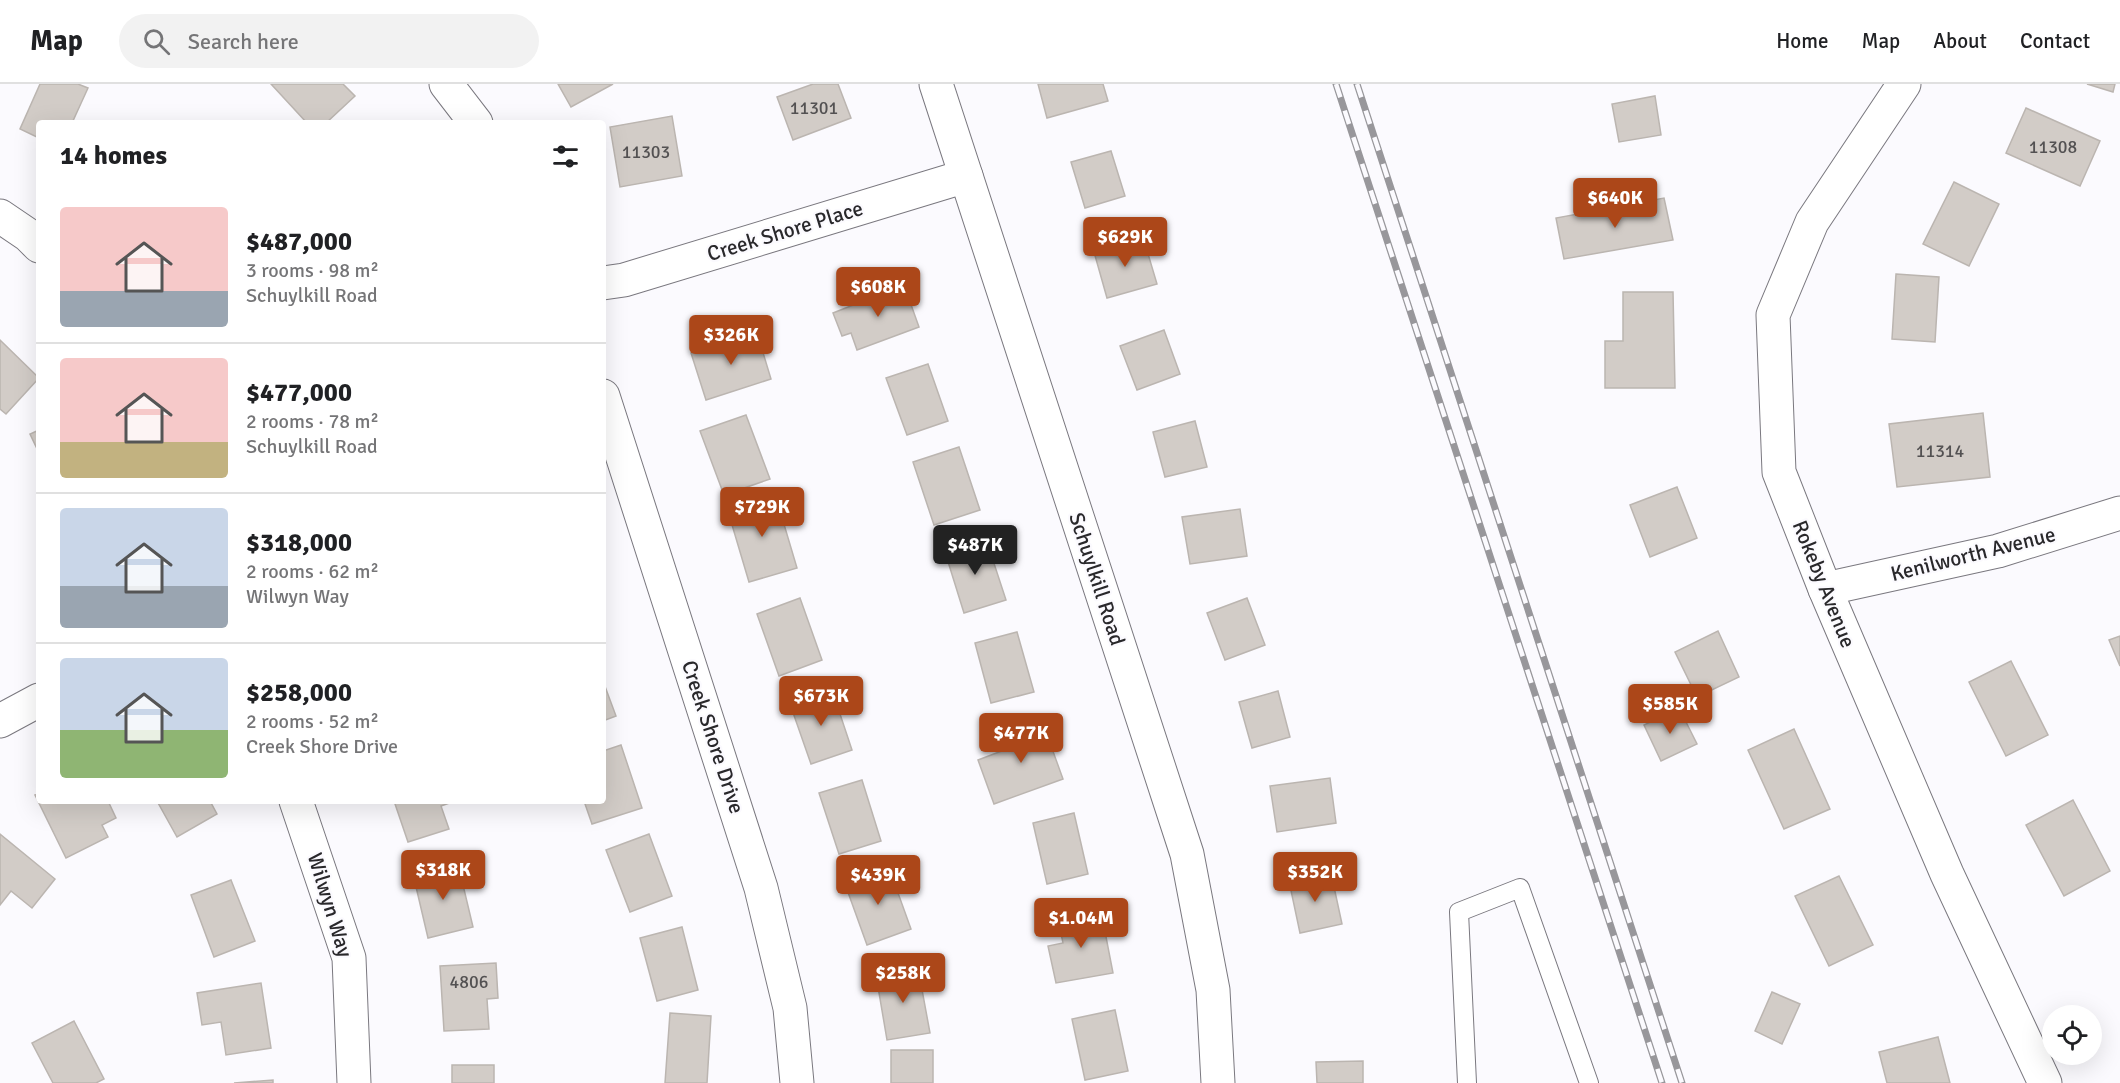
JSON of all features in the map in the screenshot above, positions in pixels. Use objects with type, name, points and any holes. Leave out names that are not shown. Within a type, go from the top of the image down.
[{"type":"street","points":[[446,84],[474,120]]},
{"type":"street","name":"Schuylkill Road","points":[[936,84],[1187,854],[1213,990],[1218,1083]]},
{"type":"street","name":"Rokeby Avenue","points":[[1904,84],[1812,222],[1773,315],[1779,472],[1825,589],[1947,874],[2045,1083]]},
{"type":"street","name":"Creek Shore Place","points":[[606,283],[624,280],[966,176]]},
{"type":"street","points":[[0,216],[36,243]]},
{"type":"street","name":"Creek Shore Drive","points":[[606,405],[761,888],[790,1008],[797,1083]]},
{"type":"street","name":"Kenilworth Avenue","points":[[1825,589],[1998,551],[2120,513]]},
{"type":"street","points":[[0,721],[36,702]]},
{"type":"street","name":"Wilwyn Way","points":[[297,804],[349,958],[354,1083]]},
{"type":"lane","points":[[1467,1083],[1458,912],[1520,888],[1589,1083]]},
{"type":"building","points":[[40,84],[78,84],[88,88],[73,120],[36,120],[36,137],[20,129]]},
{"type":"building","points":[[271,84],[343,84],[355,96],[329,120],[304,120]]},
{"type":"building","points":[[558,84],[613,84],[571,107]]},
{"type":"building","points":[[813,84],[838,84],[851,118],[793,140],[777,97]]},
{"type":"building","points":[[1038,84],[1103,84],[1108,101],[1047,118]]},
{"type":"building","points":[[2087,84],[2115,84],[2113,92]]},
{"type":"building","points":[[1655,96],[1661,135],[1619,142],[1612,104]]},
{"type":"building","points":[[2026,108],[2100,141],[2080,186],[2006,153]]},
{"type":"building","points":[[672,116],[682,176],[620,187],[610,127]]},
{"type":"building","points":[[1111,151],[1125,196],[1085,208],[1071,162]]},
{"type":"building","points":[[1954,182],[1999,204],[1969,266],[1923,244]]},
{"type":"building","points":[[1664,198],[1673,240],[1564,259],[1556,218]]},
{"type":"building","points":[[1143,237],[1157,284],[1107,298],[1094,252]]},
{"type":"building","points":[[1896,274],[1939,277],[1935,342],[1892,339]]},
{"type":"building","points":[[904,285],[919,327],[857,350],[851,333],[842,336],[833,313]]},
{"type":"building","points":[[1623,292],[1673,292],[1675,388],[1605,388],[1605,341],[1623,341]]},
{"type":"building","points":[[1164,330],[1180,374],[1137,390],[1120,346]]},
{"type":"building","points":[[757,333],[771,379],[706,400],[691,353]]},
{"type":"building","points":[[0,340],[36,375],[36,381],[6,414],[0,409]]},
{"type":"building","points":[[928,364],[948,421],[907,435],[886,378]]},
{"type":"building","points":[[1983,413],[1990,477],[1897,487],[1889,424]]},
{"type":"building","points":[[746,415],[770,479],[724,495],[700,431]]},
{"type":"building","points":[[1195,421],[1207,467],[1165,477],[1153,432]]},
{"type":"building","points":[[36,431],[36,447],[30,434]]},
{"type":"building","points":[[959,447],[980,510],[934,525],[913,462]]},
{"type":"building","points":[[1677,487],[1697,538],[1650,557],[1630,505]]},
{"type":"building","points":[[775,494],[797,568],[749,582],[727,508]]},
{"type":"building","points":[[1240,509],[1247,556],[1190,564],[1182,517]]},
{"type":"building","points":[[986,539],[1006,600],[964,613],[945,552]]},
{"type":"building","points":[[800,598],[822,660],[779,676],[757,614]]},
{"type":"building","points":[[1247,598],[1265,645],[1225,660],[1207,613]]},
{"type":"building","points":[[1718,631],[1739,677],[1697,697],[1675,652]]},
{"type":"building","points":[[1017,632],[1034,692],[991,703],[975,643]]},
{"type":"building","points":[[2120,636],[2120,666],[2109,640]]},
{"type":"building","points":[[2011,661],[2048,735],[2006,756],[1969,682]]},
{"type":"building","points":[[606,689],[616,716],[606,720]]},
{"type":"building","points":[[832,690],[852,750],[811,764],[790,704]]},
{"type":"building","points":[[1278,691],[1290,737],[1252,748],[1239,702]]},
{"type":"building","points":[[1679,708],[1697,744],[1661,761],[1644,725]]},
{"type":"building","points":[[1042,721],[1063,779],[994,804],[978,760],[1007,749],[1002,735]]},
{"type":"building","points":[[1794,729],[1830,809],[1784,829],[1748,750]]},
{"type":"building","points":[[621,745],[642,808],[592,824],[585,804],[606,804],[606,750]]},
{"type":"building","points":[[1330,778],[1336,823],[1277,832],[1270,786]]},
{"type":"building","points":[[862,780],[881,841],[839,854],[819,793]]},
{"type":"building","points":[[2073,800],[2110,871],[2064,896],[2026,825]]},
{"type":"building","points":[[39,804],[109,804],[116,818],[102,825],[108,837],[66,858]]},
{"type":"building","points":[[159,804],[212,804],[217,814],[177,837]]},
{"type":"building","points":[[395,804],[447,804],[441,806],[449,829],[408,842]]},
{"type":"building","points":[[1074,813],[1088,874],[1047,884],[1033,823]]},
{"type":"building","points":[[0,834],[55,879],[32,908],[11,891],[0,905]]},
{"type":"building","points":[[649,834],[672,896],[630,912],[606,850]]},
{"type":"building","points":[[458,864],[473,927],[428,938],[413,874]]},
{"type":"building","points":[[889,868],[911,929],[867,945],[845,884]]},
{"type":"building","points":[[1331,873],[1342,924],[1300,933],[1289,881]]},
{"type":"building","points":[[1839,876],[1873,945],[1829,966],[1795,896]]},
{"type":"building","points":[[231,880],[255,941],[214,957],[191,895]]},
{"type":"building","points":[[1101,911],[1113,973],[1056,983],[1048,946],[1063,943],[1058,919]]},
{"type":"building","points":[[682,927],[698,990],[657,1001],[640,938]]},
{"type":"building","points":[[496,963],[498,998],[487,999],[489,1029],[444,1031],[440,966]]},
{"type":"building","points":[[918,968],[930,1033],[887,1040],[876,975]]},
{"type":"building","points":[[261,983],[271,1048],[226,1055],[221,1022],[202,1025],[197,993]]},
{"type":"building","points":[[1772,992],[1800,1004],[1782,1044],[1755,1031]]},
{"type":"building","points":[[1115,1010],[1128,1071],[1085,1080],[1072,1019]]},
{"type":"building","points":[[670,1013],[711,1016],[707,1083],[665,1083]]},
{"type":"building","points":[[74,1021],[104,1079],[96,1083],[53,1083],[32,1043]]},
{"type":"building","points":[[1938,1037],[1950,1083],[1887,1083],[1879,1052]]},
{"type":"building","points":[[891,1050],[933,1050],[933,1083],[891,1083]]},
{"type":"building","points":[[1363,1061],[1363,1083],[1317,1083],[1316,1062]]},
{"type":"building","points":[[452,1065],[494,1065],[494,1083],[452,1083]]},
{"type":"building","points":[[273,1080],[273,1083],[234,1083]]},
{"type":"railway","points":[[1336,84],[1662,1083]]},
{"type":"railway","points":[[1357,84],[1682,1083]]}]
